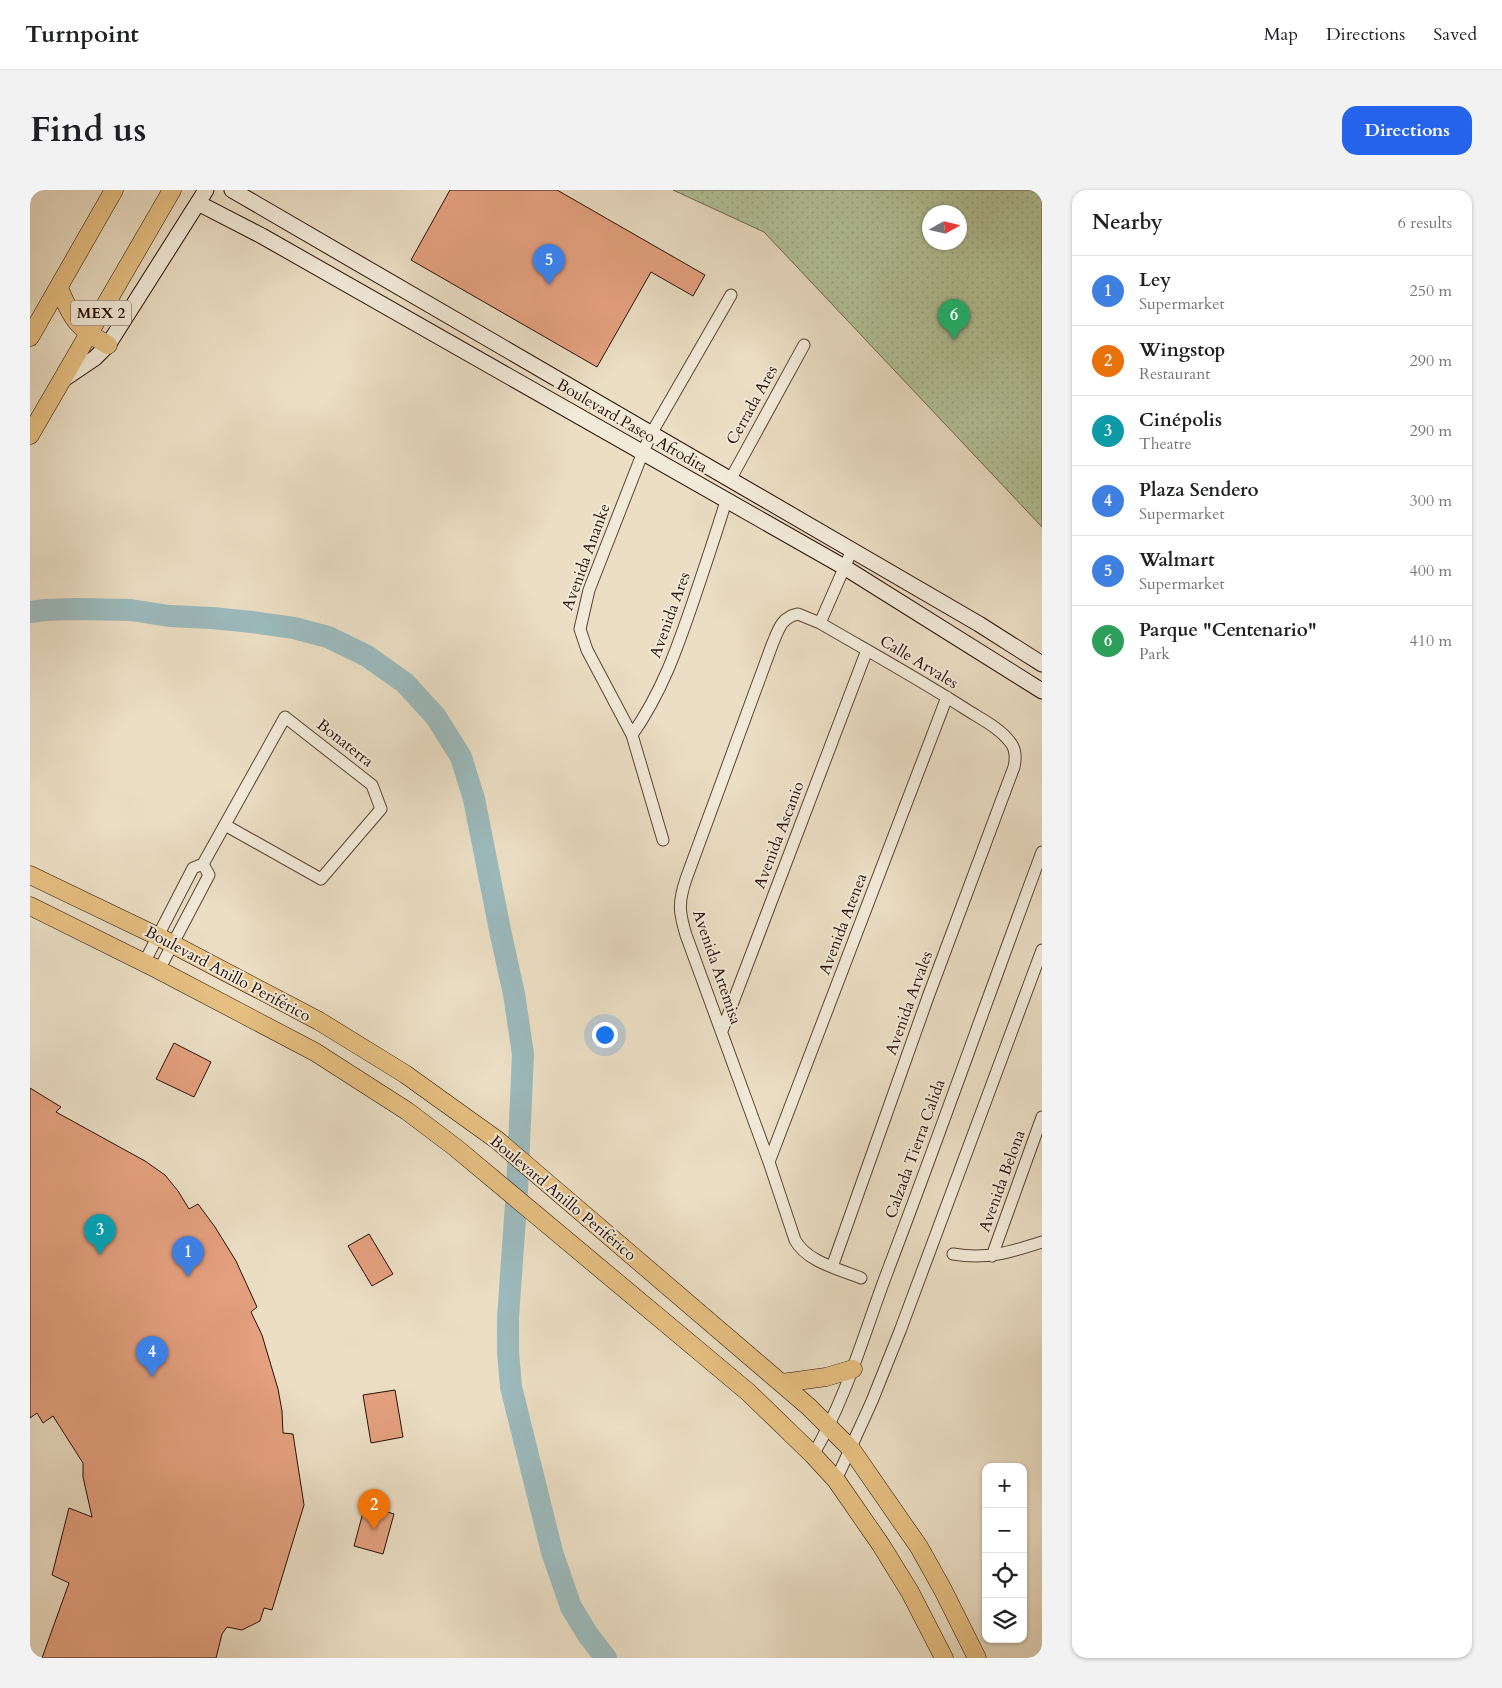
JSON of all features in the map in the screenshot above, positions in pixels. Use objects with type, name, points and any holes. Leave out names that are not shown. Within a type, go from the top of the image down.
[{"type":"main road","name":"MEX 2","points":[[30,337],[114,190]]},
{"type":"main road","name":"MEX 2","points":[[30,435],[172,190]]},
{"type":"main road","points":[[59,288],[69,311],[88,334],[108,345]]},
{"type":"main road","name":"Boulevard Anillo Periférico","points":[[30,874],[164,940],[319,1021],[405,1074],[497,1140],[830,1427],[851,1450],[919,1547],[977,1658]]},
{"type":"main road","name":"Boulevard Anillo Periférico","points":[[30,906],[151,966],[314,1052],[366,1083],[430,1127],[748,1392],[813,1455],[836,1480],[886,1552],[910,1592],[944,1658]]},
{"type":"main road","points":[[782,1384],[819,1379],[853,1369]]},
{"type":"street","points":[[61,381],[95,358],[108,345],[206,190]]},
{"type":"street","points":[[219,214],[233,191]]},
{"type":"street","name":"Boulevard Paseo Afrodita","points":[[233,191],[979,624],[1042,664]]},
{"type":"street","name":"Boulevard Paseo Afrodita","points":[[198,203],[262,236],[844,567],[1042,691]]},
{"type":"street","name":"Avenida Ananke","points":[[663,840],[632,735],[588,650],[580,628],[589,590],[642,452],[731,295]]},
{"type":"street","name":"Cerrada Ares","points":[[730,480],[804,345]]},
{"type":"street","name":"Avenida Ares","points":[[632,735],[648,712],[659,691],[678,645],[726,501]]},
{"type":"street","points":[[820,622],[852,550]]},
{"type":"street","name":"Calle Arvales","points":[[798,614],[820,622],[947,697],[994,727],[1011,742],[1015,750]]},
{"type":"street","name":"Avenida Artemisa","points":[[798,614],[789,617],[779,627],[750,702],[680,898],[680,910],[686,935],[769,1162],[791,1232],[800,1249],[832,1267],[861,1278]]},
{"type":"street","name":"Avenida Ascanio","points":[[722,1031],[867,650]]},
{"type":"street","name":"Avenida Atenea","points":[[769,1162],[947,697]]},
{"type":"street","name":"Bonaterra","points":[[203,864],[225,824],[285,717],[372,785],[381,808],[321,879],[225,824]]},
{"type":"street","name":"Avenida Arvales","points":[[832,1267],[928,997],[1014,767],[1015,750]]},
{"type":"street","name":"Calzada Tierra Calida","points":[[813,1455],[830,1427],[853,1369],[1042,852]]},
{"type":"street","points":[[151,966],[164,940],[175,902],[193,868],[203,864],[209,875],[190,910],[164,940],[151,966]]},
{"type":"street","points":[[175,902],[190,910]]},
{"type":"street","points":[[836,1480],[851,1450],[900,1331],[1042,950]]},
{"type":"street","name":"Avenida Belona","points":[[992,1256],[1042,1117]]},
{"type":"street","points":[[953,1254],[973,1257],[992,1256],[1042,1242]]},
{"type":"green space","points":[[673,190],[1042,190],[1042,527],[764,232]]},
{"type":"building","points":[[450,190],[557,190],[705,275],[693,296],[651,272],[597,367],[411,260]]},
{"type":"building","points":[[174,1043],[211,1062],[194,1097],[156,1079]]},
{"type":"building","points":[[30,1088],[61,1107],[56,1112],[145,1161],[165,1175],[189,1209],[198,1204],[236,1261],[257,1307],[251,1312],[262,1335],[278,1389],[283,1433],[293,1434],[304,1505],[272,1610],[264,1608],[260,1621],[242,1630],[227,1627],[222,1634],[216,1658],[42,1658],[69,1583],[52,1575],[69,1508],[92,1517],[83,1477],[83,1463],[53,1416],[43,1423],[37,1413],[30,1418]]},
{"type":"building","points":[[369,1234],[393,1274],[372,1286],[348,1246]]},
{"type":"building","points":[[395,1390],[403,1437],[371,1443],[363,1395]]},
{"type":"building","points":[[365,1505],[394,1514],[383,1554],[354,1546]]},
{"type":"waterway","points":[[30,612],[77,609],[131,610],[169,616],[252,622],[294,628],[328,637],[367,656],[405,683],[436,717],[461,757],[474,799],[514,994],[523,1054],[517,1190],[508,1317],[511,1387],[552,1552],[571,1607],[588,1635],[606,1658]]},
{"type":"place","name":"Walmart","points":[[549,285]]},
{"type":"place","name":"Parque \"Centenario\"","points":[[954,340]]},
{"type":"place","name":"Cinépolis","points":[[100,1255]]},
{"type":"place","name":"Ley","points":[[188,1277]]},
{"type":"place","name":"Plaza Sendero","points":[[152,1377]]},
{"type":"place","name":"Wingstop","points":[[374,1530]]}]
